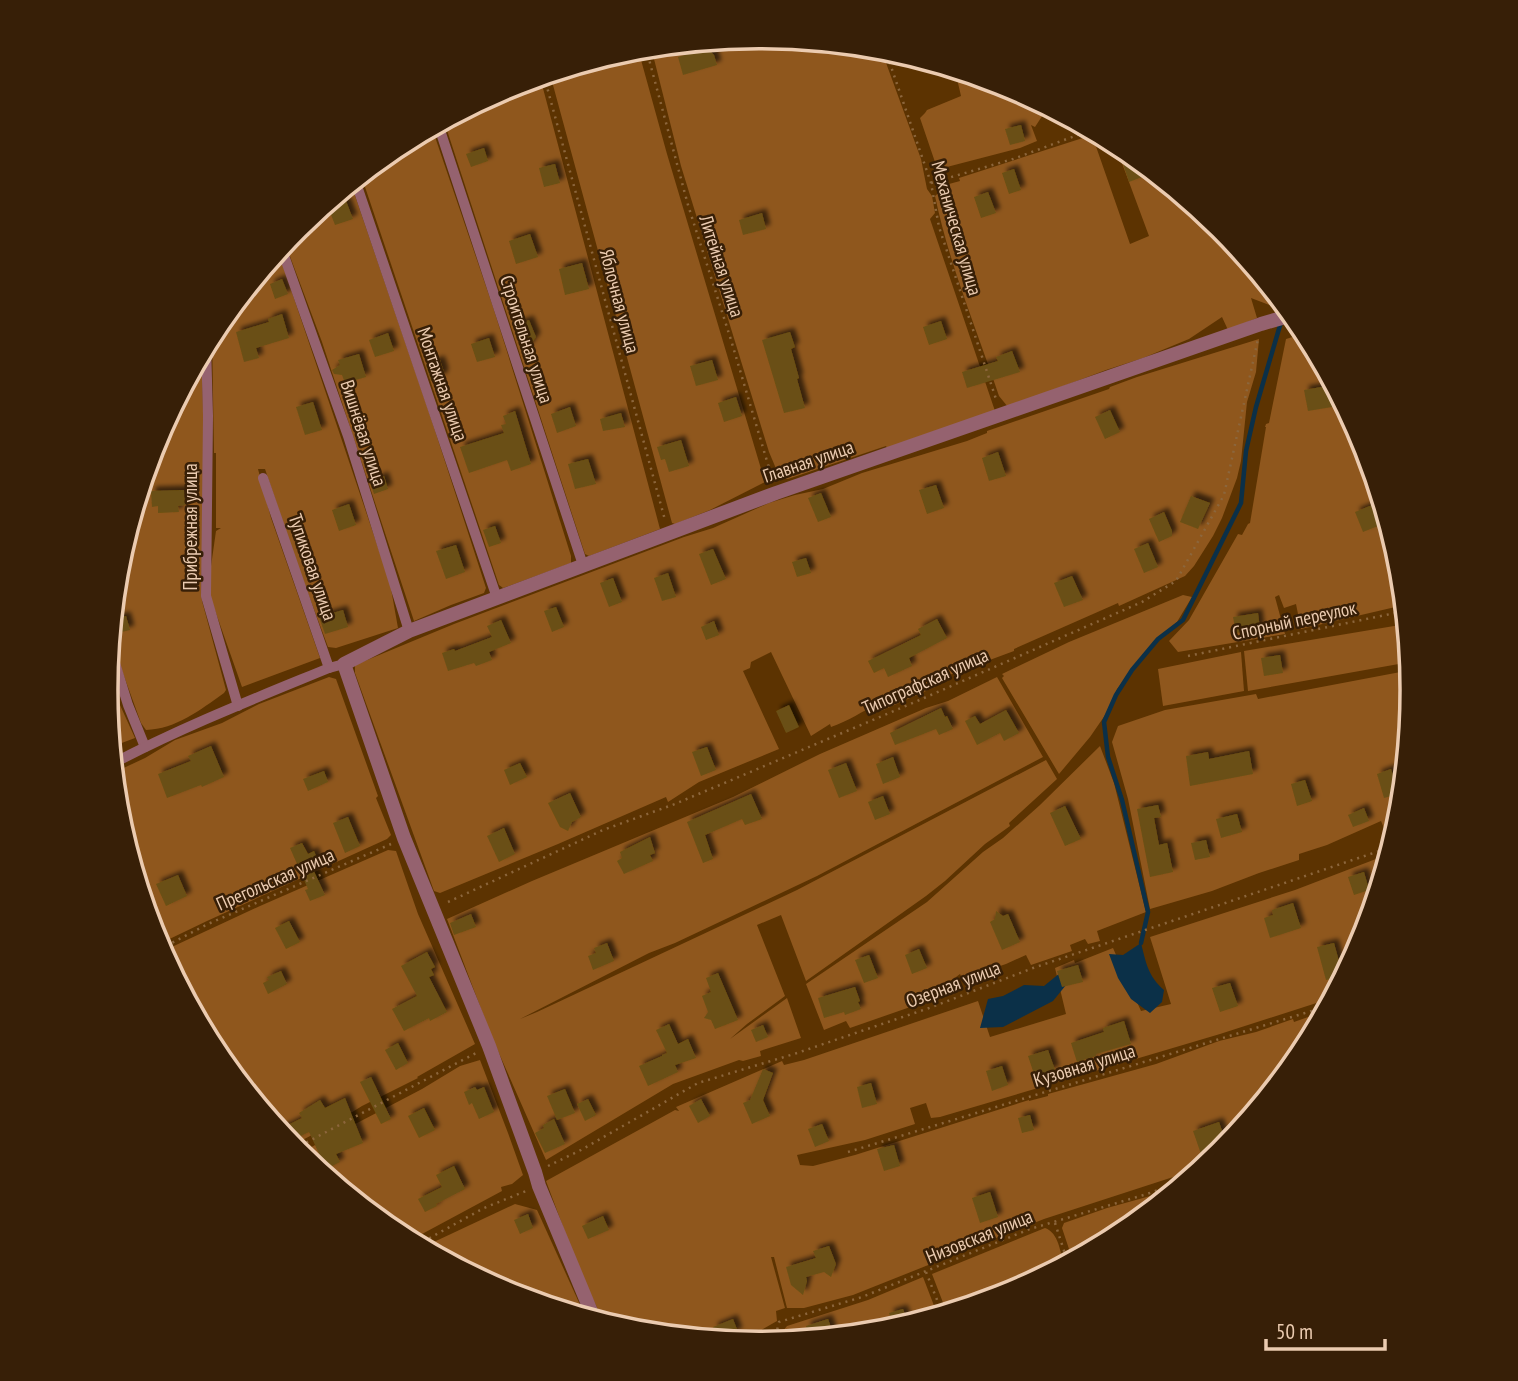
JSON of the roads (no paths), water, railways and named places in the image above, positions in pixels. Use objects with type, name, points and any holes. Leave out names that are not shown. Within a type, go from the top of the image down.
[{"type":"street","name":"Главная улица","points":[[344,664],[409,631],[776,493],[1281,318]]},
{"type":"street","points":[[344,664],[404,838],[489,1046],[537,1179],[590,1309]]},
{"type":"lane","name":"Строительная улица","points":[[441,133],[583,565]]},
{"type":"lane","name":"Монтажная улица","points":[[358,190],[497,598]]},
{"type":"lane","name":"Вишнёвая улица","points":[[285,259],[348,436],[409,631]]},
{"type":"lane","name":"Прибрежная улица","points":[[207,364],[206,596],[238,706]]},
{"type":"lane","name":"Тупиковая улица","points":[[263,478],[329,667]]},
{"type":"lane","points":[[122,759],[238,706],[329,667],[344,664]]},
{"type":"lane","points":[[118,672],[145,747]]},
{"type":"water","points":[[1141,943],[1151,974],[1164,990],[1162,1002],[1150,1013],[1131,999],[1118,978],[1109,954],[1123,955]]},
{"type":"water","points":[[1060,973],[1066,985],[1053,1001],[1003,1027],[980,1028],[988,999],[1003,996],[1024,985],[1044,986]]},
{"type":"waterway","points":[[1141,943],[1148,912],[1122,800],[1108,757],[1104,722],[1116,695],[1132,670],[1158,639],[1183,620],[1241,503],[1246,451],[1281,322]]}]
